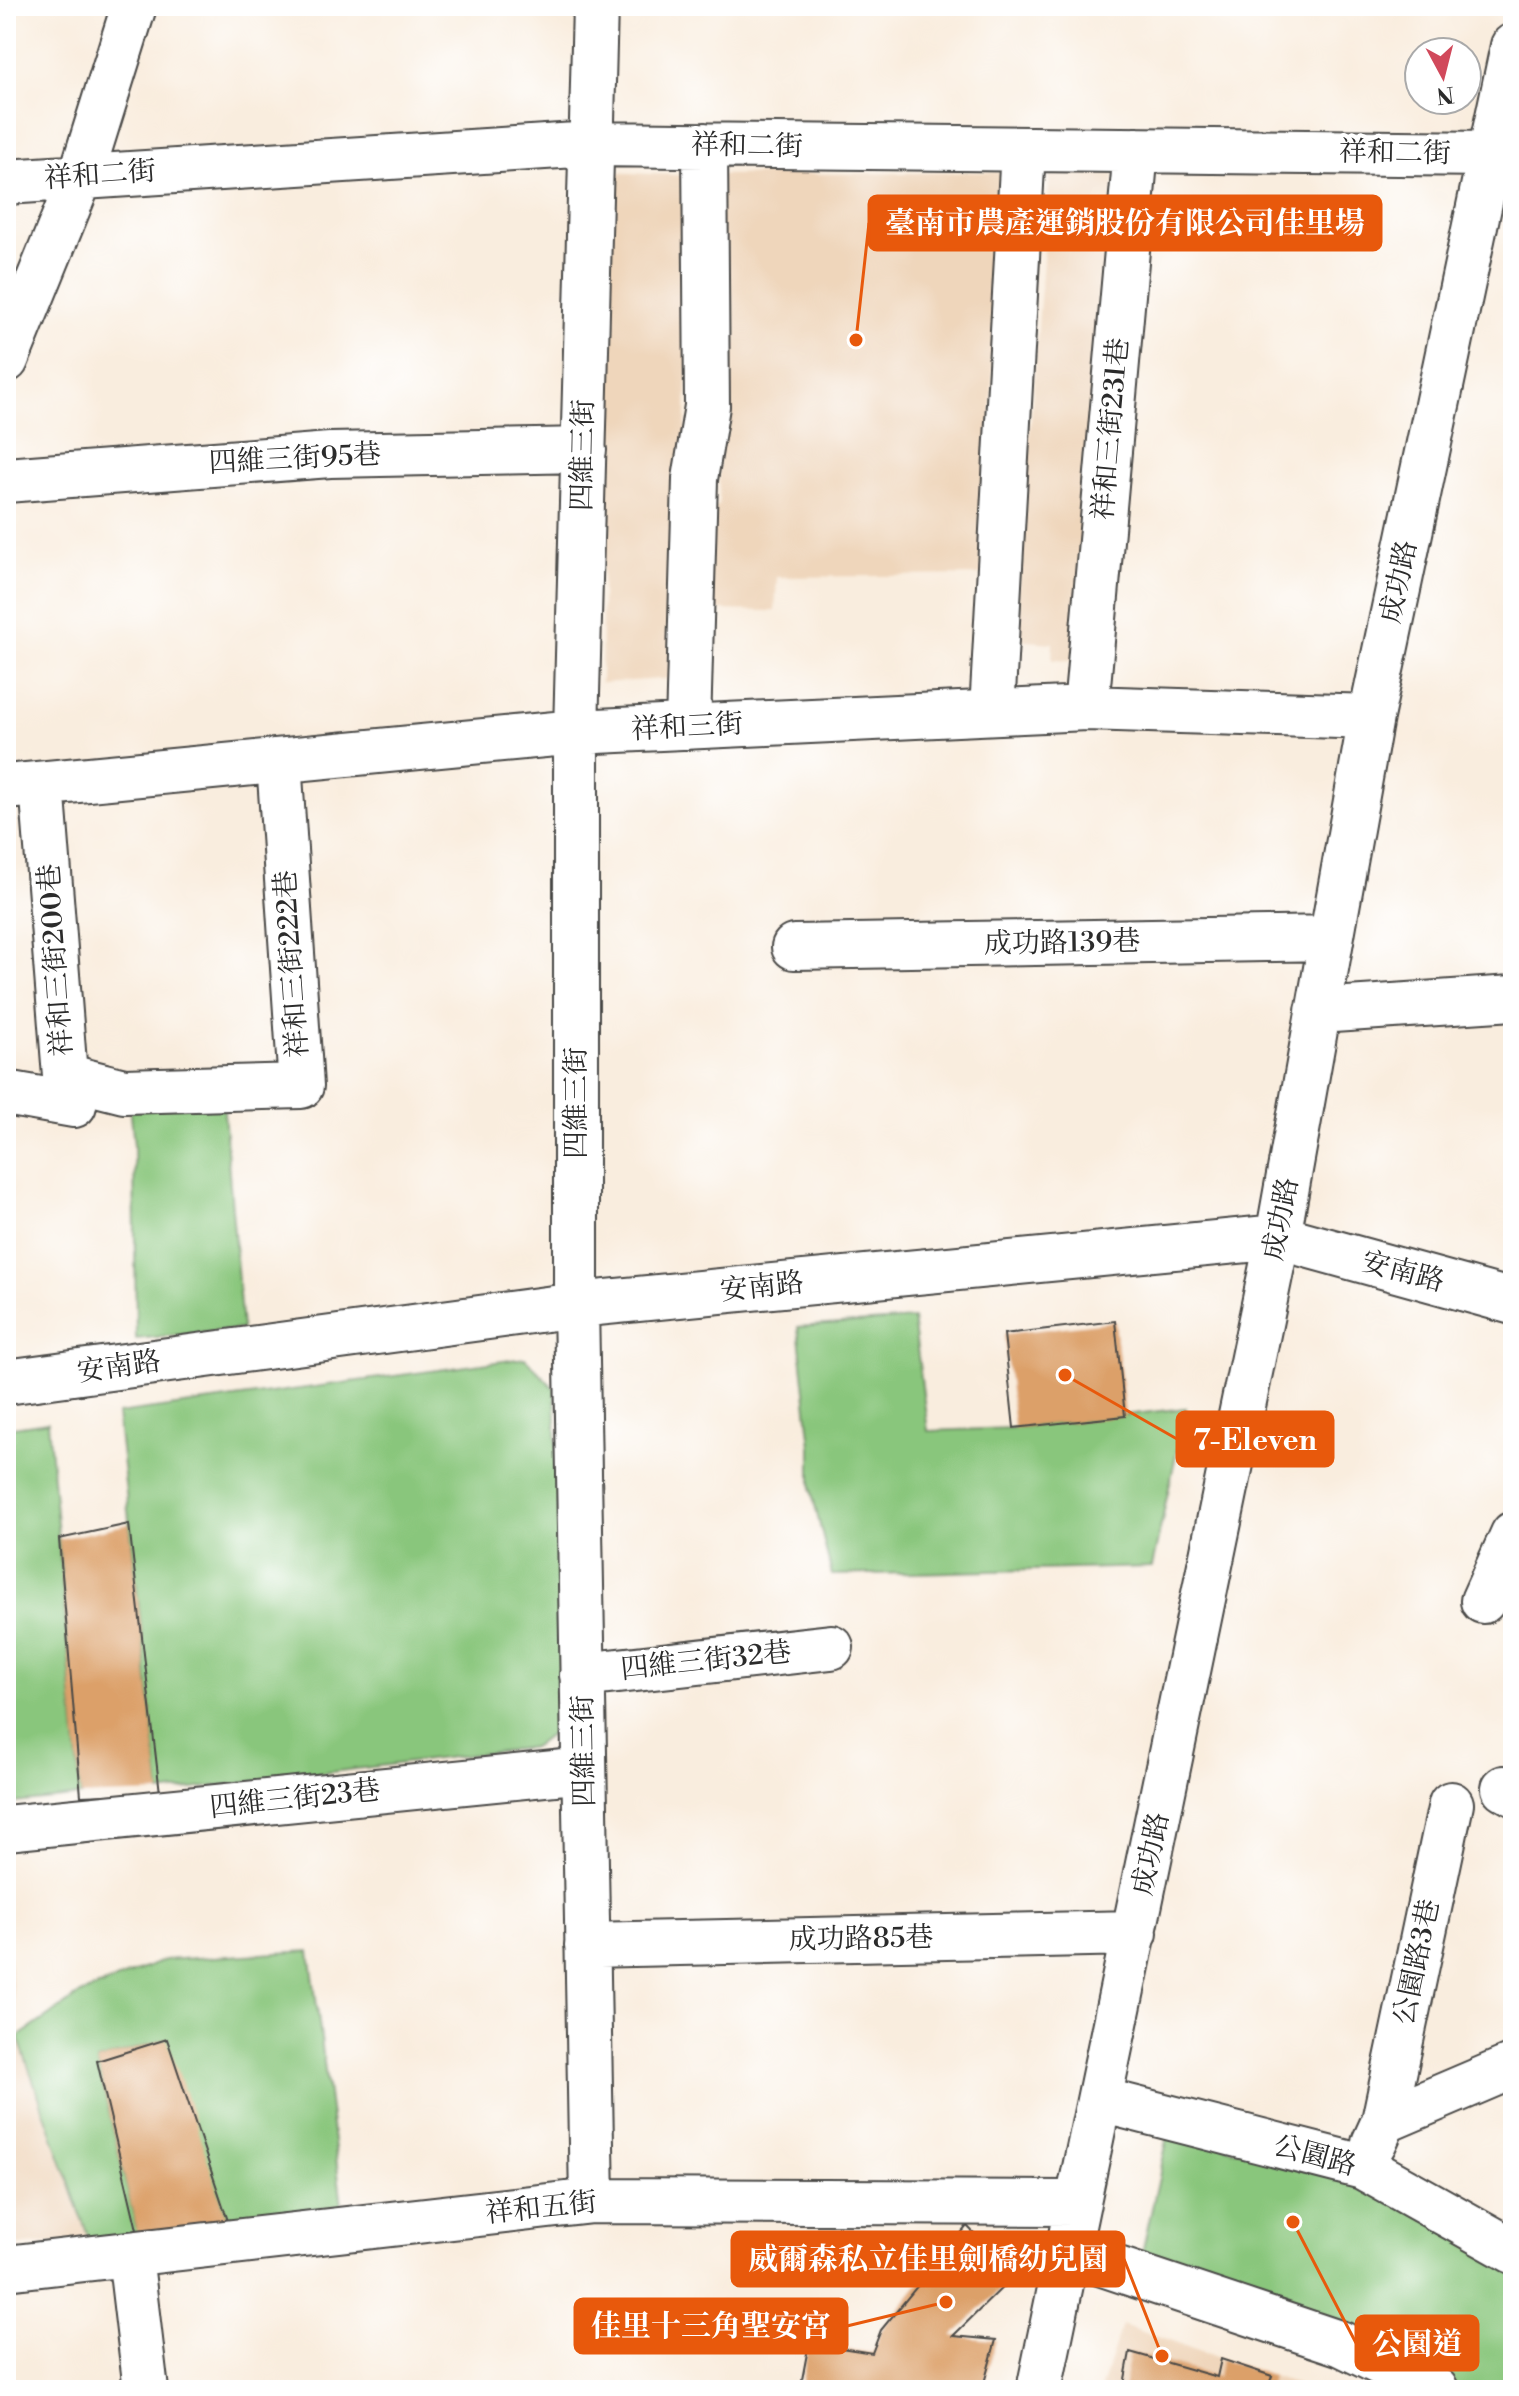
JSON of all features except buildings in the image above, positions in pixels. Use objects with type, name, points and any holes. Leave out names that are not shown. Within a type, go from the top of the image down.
[{"type":"street","points":[[6,360],[81,176],[134,6]]},
{"type":"street","name":"四維三街","points":[[592,2201],[576,1305],[576,732],[595,6]]},
{"type":"street","name":"成功路","points":[[1039,2390],[1278,1237],[1371,717],[1512,60]]},
{"type":"street","name":"祥和二街","points":[[6,182],[591,144],[1490,154]]},
{"type":"street","points":[[688,727],[695,479],[707,406],[705,145]]},
{"type":"street","points":[[992,712],[1023,149]]},
{"type":"street","name":"祥和三街231巷","points":[[1086,708],[1136,150]]},
{"type":"street","name":"四維三街95巷","points":[[6,480],[330,455],[584,450]]},
{"type":"street","name":"祥和三街","points":[[24,785],[576,732],[1086,708],[1371,717]]},
{"type":"street","name":"祥和三街222巷","points":[[124,1091],[301,1086],[279,761]]},
{"type":"street","name":"祥和三街200巷","points":[[24,785],[65,1076],[124,1091]]},
{"type":"street","name":"成功路139巷","points":[[794,947],[1331,938]]},
{"type":"street","points":[[1318,1011],[1513,998]]},
{"type":"street","points":[[6,1093],[74,1105]]},
{"type":"street","name":"安南路","points":[[6,1382],[576,1305],[1278,1237],[1513,1302]]},
{"type":"street","points":[[1483,1601],[1513,1534]]},
{"type":"street","name":"四維三街32巷","points":[[582,1675],[831,1647]]},
{"type":"street","name":"四維三街23巷","points":[[6,1828],[584,1770]]},
{"type":"street","name":"公園路3巷","points":[[1363,2167],[1384,2121],[1451,1804]]},
{"type":"street","name":"成功路85巷","points":[[587,1945],[1135,1933]]},
{"type":"street","points":[[1384,2121],[1513,2066]]},
{"type":"street","name":"公園路","points":[[1101,2100],[1363,2167],[1513,2251]]},
{"type":"street","name":"祥和五街","points":[[6,2268],[592,2201],[1078,2203]]},
{"type":"street","points":[[1067,2252],[1342,2344],[1390,2379],[1436,2390]]},
{"type":"street","points":[[130,2255],[146,2390]]},
{"type":"shaded area","points":[[1050,169],[1115,172],[1076,661],[1052,660],[1053,643],[1014,640]]},
{"type":"shaded area","points":[[608,172],[694,176],[677,678],[601,683]]},
{"type":"shaded area","points":[[1001,172],[984,575],[777,577],[775,611],[708,610],[701,510],[719,505],[716,175]]},
{"type":"shaded area","points":[[6,1925],[18,2037],[89,2239],[6,2247]]},
{"type":"shaded area","points":[[1122,2325],[1313,2390],[1100,2390]]},
{"type":"green space","points":[[223,1100],[242,1329],[136,1339],[134,1146],[130,1104]]},
{"type":"green space","points":[[913,1319],[928,1431],[1014,1428],[1186,1408],[1152,1567],[832,1575],[811,1489],[811,1446],[798,1327]]},
{"type":"green space","points":[[525,1358],[555,1389],[564,1724],[534,1747],[160,1793],[117,1414]]},
{"type":"green space","points":[[48,1422],[81,1796],[6,1804],[6,1428]]},
{"type":"green space","points":[[310,1951],[342,2205],[229,2224],[164,2040],[97,2061],[138,2234],[89,2239],[18,2037],[81,1994],[165,1960]]},
{"type":"green space","points":[[1169,2132],[1361,2182],[1513,2262],[1513,2390],[1462,2390],[1340,2333],[1139,2266]]},
{"type":"place","name":"臺南市農產運銷股份有限公司佳里場","points":[[856,340]]},
{"type":"place","name":"7-Eleven","points":[[1065,1375]]},
{"type":"place","name":"公園道","points":[[1293,2222]]},
{"type":"place","name":"佳里十三角聖安宮","points":[[946,2302]]},
{"type":"place","name":"威爾森私立佳里劍橋幼兒園","points":[[1162,2356]]}]
